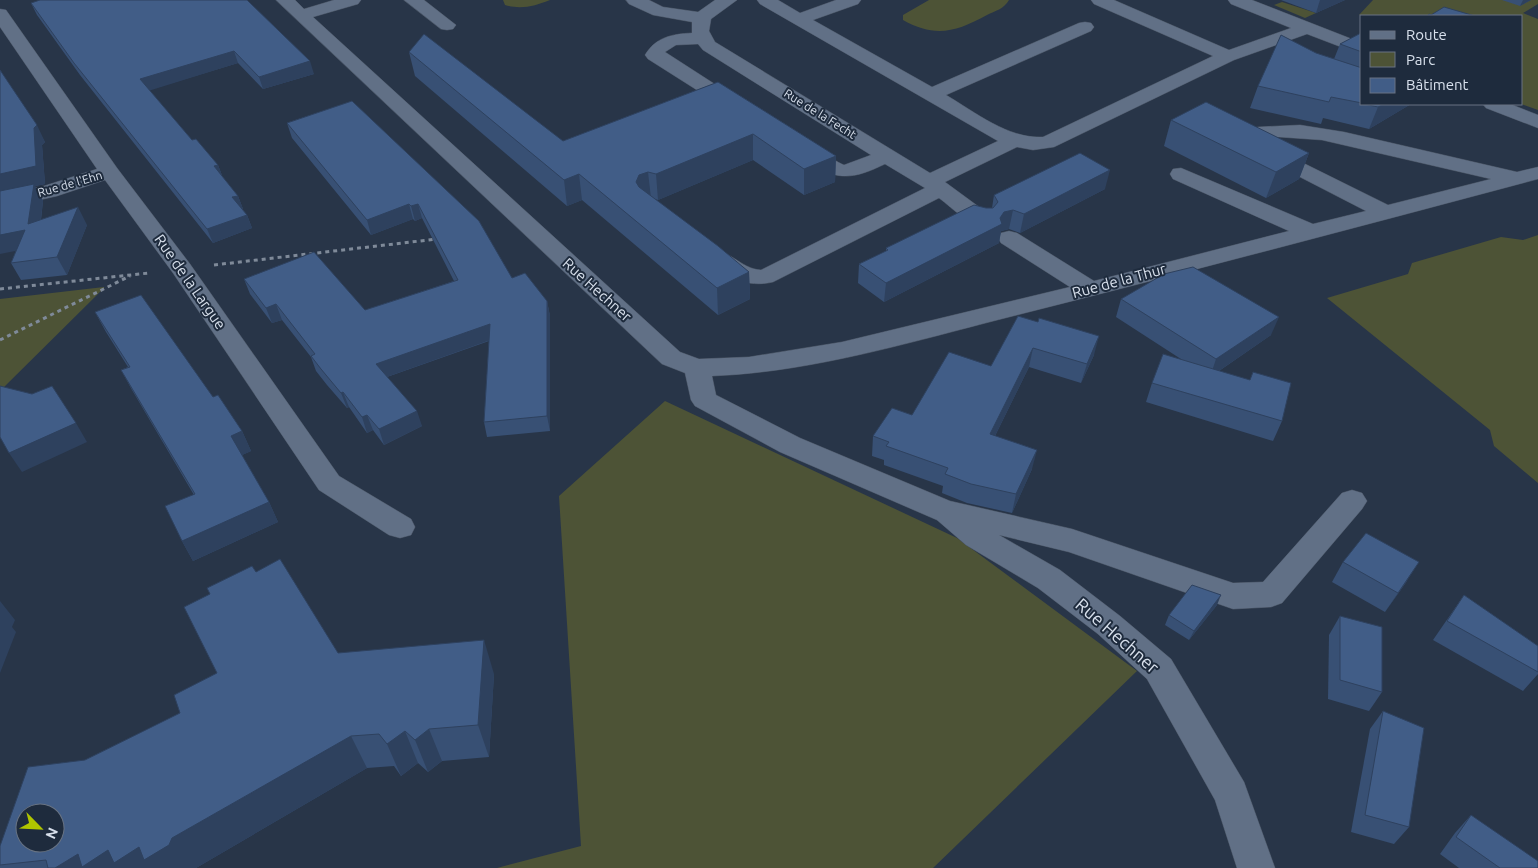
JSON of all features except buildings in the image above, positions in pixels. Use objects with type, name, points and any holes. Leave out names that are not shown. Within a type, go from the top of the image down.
[{"type":"street","name":"Rue Hechner","points":[[285,0],[672,358],[697,368],[704,400],[790,444],[944,511],[1072,541],[1233,596],[1271,594],[1352,501]]},
{"type":"street","points":[[301,15],[352,0]]},
{"type":"street","points":[[413,0],[447,25]]},
{"type":"street","points":[[635,0],[660,11],[702,18]]},
{"type":"street","points":[[728,0],[711,8],[702,18],[699,27],[701,38],[664,43],[657,48],[654,55],[754,118]]},
{"type":"street","points":[[766,0],[1014,141],[1036,144],[1047,143],[1228,56],[1307,28]]},
{"type":"street","points":[[799,19],[852,0]]},
{"type":"street","points":[[1100,0],[1228,56]]},
{"type":"street","points":[[1237,0],[1360,49]]},
{"type":"street","name":"Rue de la Largue","points":[[0,14],[110,172],[182,269],[329,483],[400,527]]},
{"type":"street","points":[[931,95],[1086,27]]},
{"type":"street","name":"Rue de la Fecht","points":[[701,38],[709,46],[935,185],[982,220]]},
{"type":"street","points":[[1268,42],[1292,55]]},
{"type":"street","points":[[1496,105],[1538,122]]},
{"type":"street","points":[[1387,213],[1232,135],[1248,136],[1270,132],[1301,132],[1325,135],[1529,176]]},
{"type":"street","points":[[786,139],[836,171],[848,172],[858,169],[886,155]]},
{"type":"street","points":[[704,247],[734,271],[751,278],[765,277],[1014,141]]},
{"type":"street","name":"Rue de l'Ehn","points":[[0,202],[49,191],[110,172]]},
{"type":"street","points":[[1181,174],[1310,232]]},
{"type":"street","name":"Rue de la Thur","points":[[697,368],[749,366],[842,350],[1091,289],[1529,176]]},
{"type":"street","points":[[1009,238],[1091,289]]},
{"type":"street","name":"Rue Hechner","points":[[944,511],[977,537],[1049,579],[1108,625],[1159,669],[1231,794],[1256,868]]},
{"type":"path","points":[[0,289],[438,239]]},
{"type":"path","points":[[0,340],[133,274]]},
{"type":"green space","points":[[503,0],[550,0],[533,6],[522,7],[505,5]]},
{"type":"green space","points":[[929,0],[1009,0],[1005,6],[999,9],[965,25],[945,31],[925,29],[903,20],[903,15]]},
{"type":"green space","points":[[1373,0],[1538,0],[1538,4],[1523,13],[1538,19],[1538,110],[1523,105],[1523,15],[1359,15]]},
{"type":"green space","points":[[1282,2],[1316,13],[1305,18],[1274,5]]},
{"type":"green space","points":[[1538,235],[1538,483],[1494,446],[1490,430],[1327,298],[1408,274],[1412,263],[1501,237],[1523,240]]},
{"type":"green space","points":[[104,288],[0,391],[0,299]]},
{"type":"green space","points":[[665,401],[957,538],[1137,671],[933,868],[497,868],[581,846],[559,496]]}]
